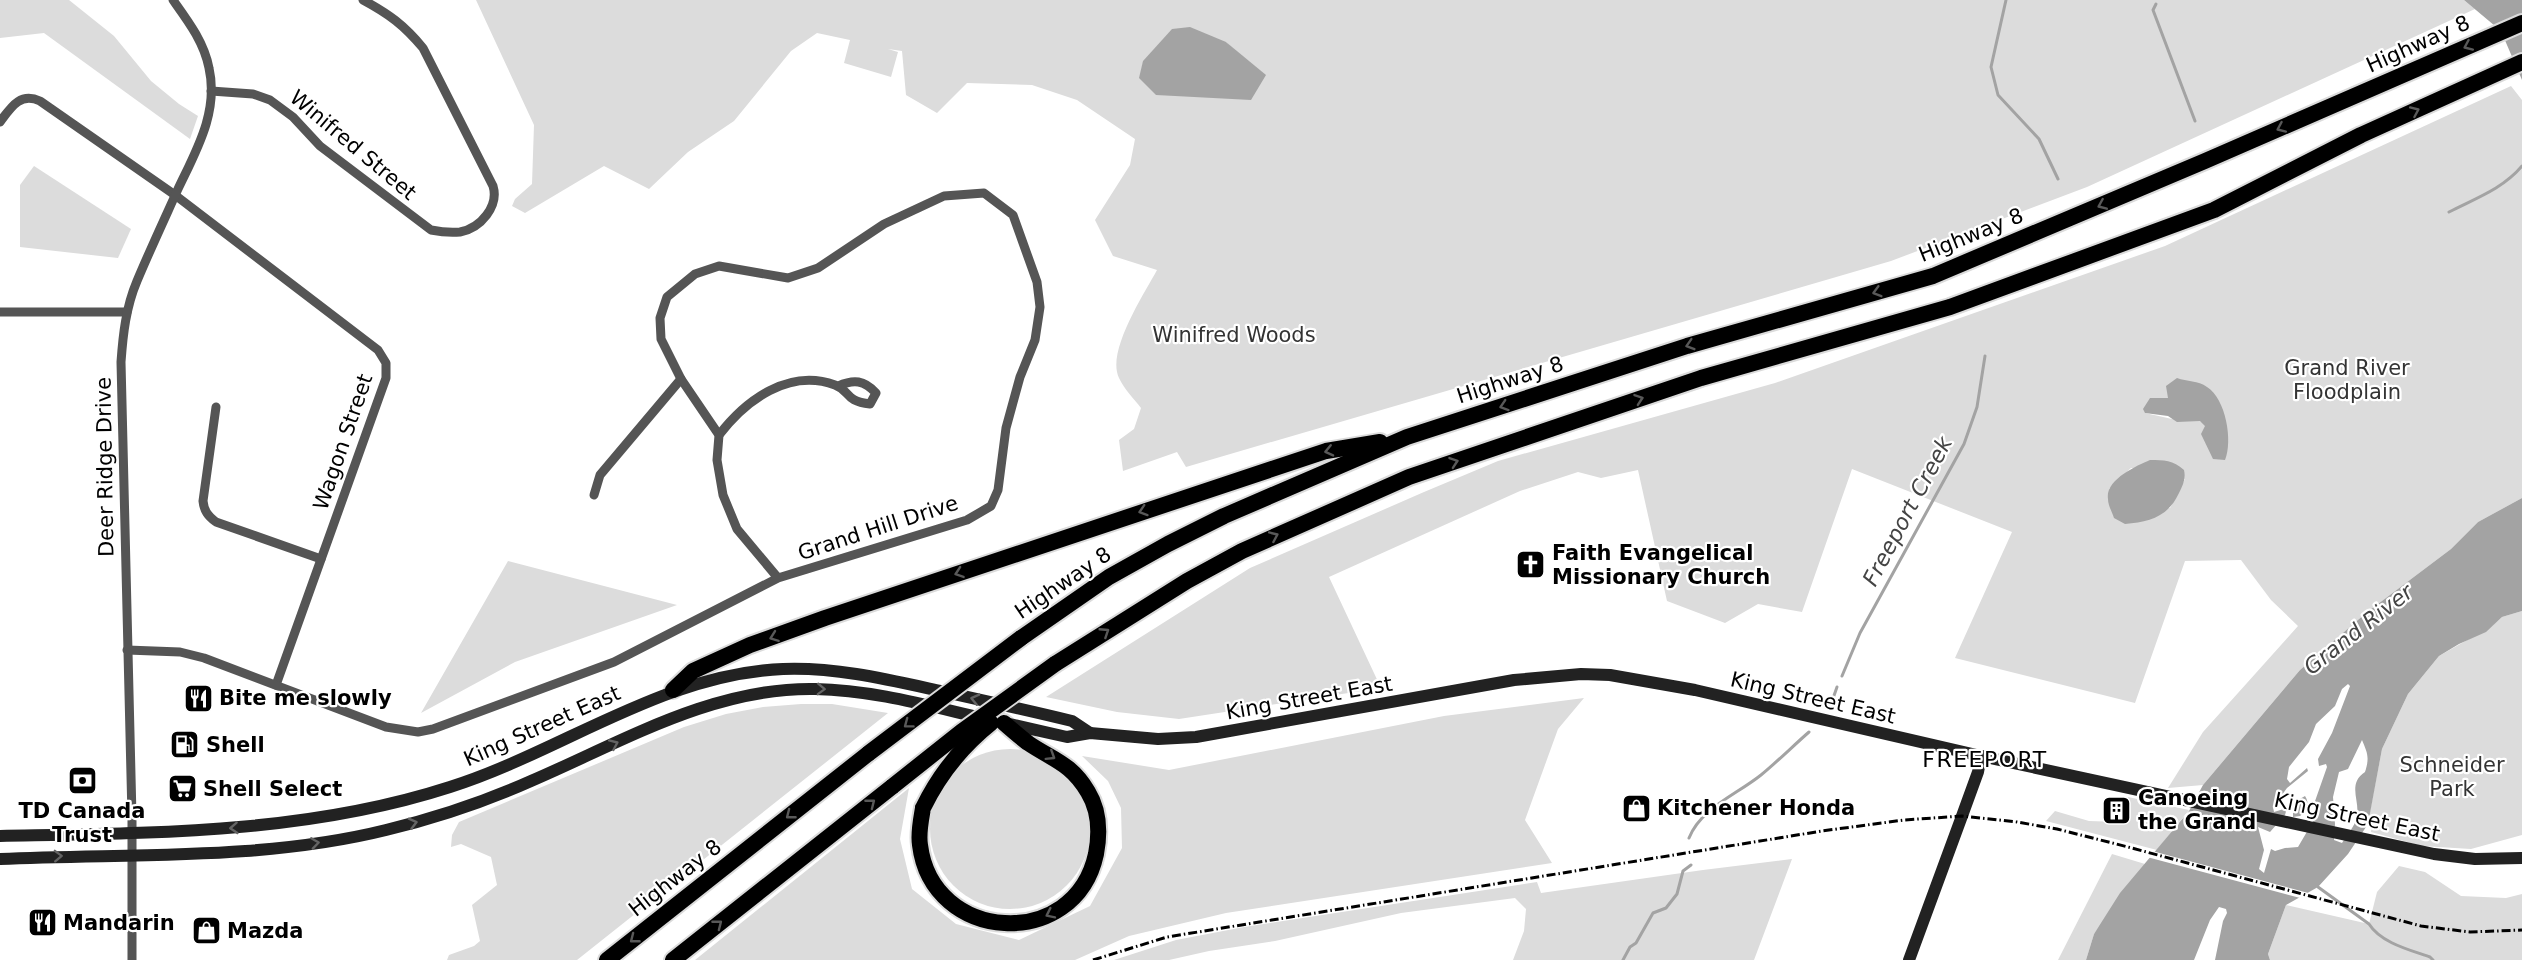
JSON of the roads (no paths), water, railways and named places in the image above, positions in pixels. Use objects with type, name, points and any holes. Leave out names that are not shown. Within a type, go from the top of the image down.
[{"type":"highway","name":"Highway 8","points":[[607,960],[869,753],[1021,638],[1109,577],[1224,516],[1407,437],[1687,345],[1934,276],[2522,23]]},
{"type":"highway","points":[[672,960],[961,732],[1055,664],[1186,580],[1242,551],[1409,477],[1701,378],[1950,307],[2214,210],[2361,135],[2522,62]]},
{"type":"highway","points":[[673,690],[693,671],[750,645],[836,615],[1326,451],[1407,437]]},
{"type":"highway","points":[[1004,723],[1029,744],[1065,765],[1089,793],[1099,836],[1094,865],[1077,893],[1064,906],[1050,915],[1018,924],[986,921],[970,915],[955,906],[931,880],[919,843],[923,808],[934,786],[958,752],[1041,683],[1055,664]]},
{"type":"main road","name":"King Street East","points":[[0,836],[132,834],[322,819],[451,787],[496,771],[673,690],[728,675],[758,671],[811,669],[901,682],[1072,721],[1090,734]]},
{"type":"main road","name":"King Street East","points":[[0,859],[236,851],[290,846],[387,830],[483,801],[671,719],[714,703],[749,695],[814,689],[847,691],[888,697],[1067,737],[1090,734],[1158,739],[1196,737],[1514,680],[1581,674],[1610,675],[1653,681],[1981,756],[2399,847],[2475,859],[2522,858]]},
{"type":"main road","points":[[1909,960],[1978,772],[1981,756]]},
{"type":"street","name":"Deer Ridge Drive","points":[[132,960],[132,834],[121,362],[127,312],[136,283],[207,124],[211,107],[210,69],[203,47],[191,24],[173,0]]},
{"type":"street","name":"Winifred Street","points":[[211,91],[253,94],[270,100],[293,117],[320,146],[431,230],[446,233],[472,228],[492,208],[495,194],[493,186],[423,48],[392,15],[363,0]]},
{"type":"street","name":"Wagon Street","points":[[0,122],[17,101],[33,98],[176,195],[378,350],[385,360],[387,376],[276,685]]},
{"type":"street","name":"Grand Hill Drive","points":[[127,650],[180,652],[204,658],[386,727],[418,732],[433,729],[614,663],[778,578],[967,520],[991,506],[998,490],[1006,428],[1020,377],[1035,340],[1040,307],[1037,282],[1013,215],[984,193],[944,196],[884,224],[818,268],[788,278],[719,266],[695,274],[667,297],[660,318],[661,339],[681,379],[719,435],[717,460],[723,495],[737,529],[778,578]]},
{"type":"street","points":[[0,312],[127,312]]},
{"type":"street","points":[[594,495],[600,475],[681,379]]},
{"type":"street","points":[[719,435],[735,414],[761,394],[787,384],[815,379],[838,386]]},
{"type":"street","points":[[216,407],[203,501],[204,509],[209,517],[216,522],[321,559]]},
{"type":"water","points":[[2464,0],[2522,0],[2522,80],[2501,31]]},
{"type":"water","points":[[1190,27],[1226,42],[1266,75],[1251,100],[1156,95],[1139,78],[1143,61],[1172,29]]},
{"type":"water","points":[[2177,378],[2204,385],[2214,393],[2219,401],[2228,432],[2225,460],[2213,459],[2201,434],[2205,426],[2200,421],[2177,422],[2168,416],[2145,413],[2143,409],[2150,398],[2168,398],[2166,386]]},
{"type":"water","points":[[2150,460],[2168,461],[2184,470],[2183,485],[2175,501],[2163,513],[2150,520],[2125,524],[2114,518],[2108,492],[2116,480]]},
{"type":"water","name":"Grand River","points":[[2522,498],[2522,611],[2502,617],[2486,632],[2439,656],[2408,694],[2382,749],[2368,824],[2348,854],[2318,887],[2286,905],[2268,954],[2270,960],[2215,960],[2223,921],[2227,913],[2226,909],[2219,907],[2210,920],[2194,960],[2086,960],[2094,934],[2120,893],[2189,811],[2203,785],[2300,670],[2366,613],[2451,549],[2478,522]],"holes":[[[2348,684],[2350,686],[2332,733],[2318,759],[2319,766],[2326,764],[2327,767],[2314,804],[2315,818],[2298,847],[2275,851],[2271,849],[2264,873],[2259,869],[2264,850],[2258,827],[2270,832],[2285,815],[2287,808],[2274,812],[2273,807],[2287,788],[2308,771],[2307,768],[2290,783],[2287,779],[2289,767],[2309,742],[2316,724],[2335,706],[2342,689]],[[2362,740],[2368,758],[2365,772],[2355,787],[2357,817],[2342,843],[2334,840],[2333,797],[2339,772],[2348,769]]]},
{"type":"water","points":[[2305,796],[2306,809],[2300,816],[2293,817],[2293,803]]},
{"type":"waterway","name":"Freeport Creek","points":[[2006,0],[1991,67],[1998,95],[2039,139],[2058,179]]},
{"type":"waterway","points":[[2156,4],[2153,10],[2195,121]]},
{"type":"waterway","points":[[2449,212],[2497,187],[2522,166]]},
{"type":"waterway","name":"Freeport Creek","points":[[1842,676],[1860,633],[1964,444],[1977,407],[1985,356]]},
{"type":"waterway","name":"Freeport Creek","points":[[1830,707],[1837,687]]},
{"type":"waterway","points":[[1689,838],[1710,810],[1761,775],[1809,732]]},
{"type":"waterway","points":[[1623,960],[1630,947],[1636,943],[1653,913],[1666,908],[1677,894],[1683,871],[1691,865]]},
{"type":"waterway","points":[[2318,887],[2369,924],[2374,931],[2388,941],[2433,960]]},
{"type":"railway","points":[[1093,960],[1167,937],[1822,831],[1904,820],[1962,816],[2057,829],[2421,926],[2470,932],[2522,930]]},
{"type":"place","name":"Faith Evangelical Missionary Church","points":[[1531,565]]},
{"type":"place","name":"Bite me slowly","points":[[198,698]]},
{"type":"place","name":"Shell","points":[[185,745]]},
{"type":"place","name":"TD Canada Trust","points":[[82,780]]},
{"type":"place","name":"Shell Select","points":[[182,789]]},
{"type":"place","name":"Kitchener Honda","points":[[1636,808]]},
{"type":"place","name":"Canoeing the Grand","points":[[2117,810]]},
{"type":"place","name":"Mandarin","points":[[42,923]]},
{"type":"place","name":"Mazda","points":[[206,931]]},
{"type":"district","name":"FREEPORT","points":[[1985,759]]},
{"type":"park label","name":"Winifred Woods","points":[[1234,335]]},
{"type":"park label","name":"Grand River Floodplain","points":[[2347,380]]},
{"type":"park label","name":"Schneider Park","points":[[2452,777]]}]
